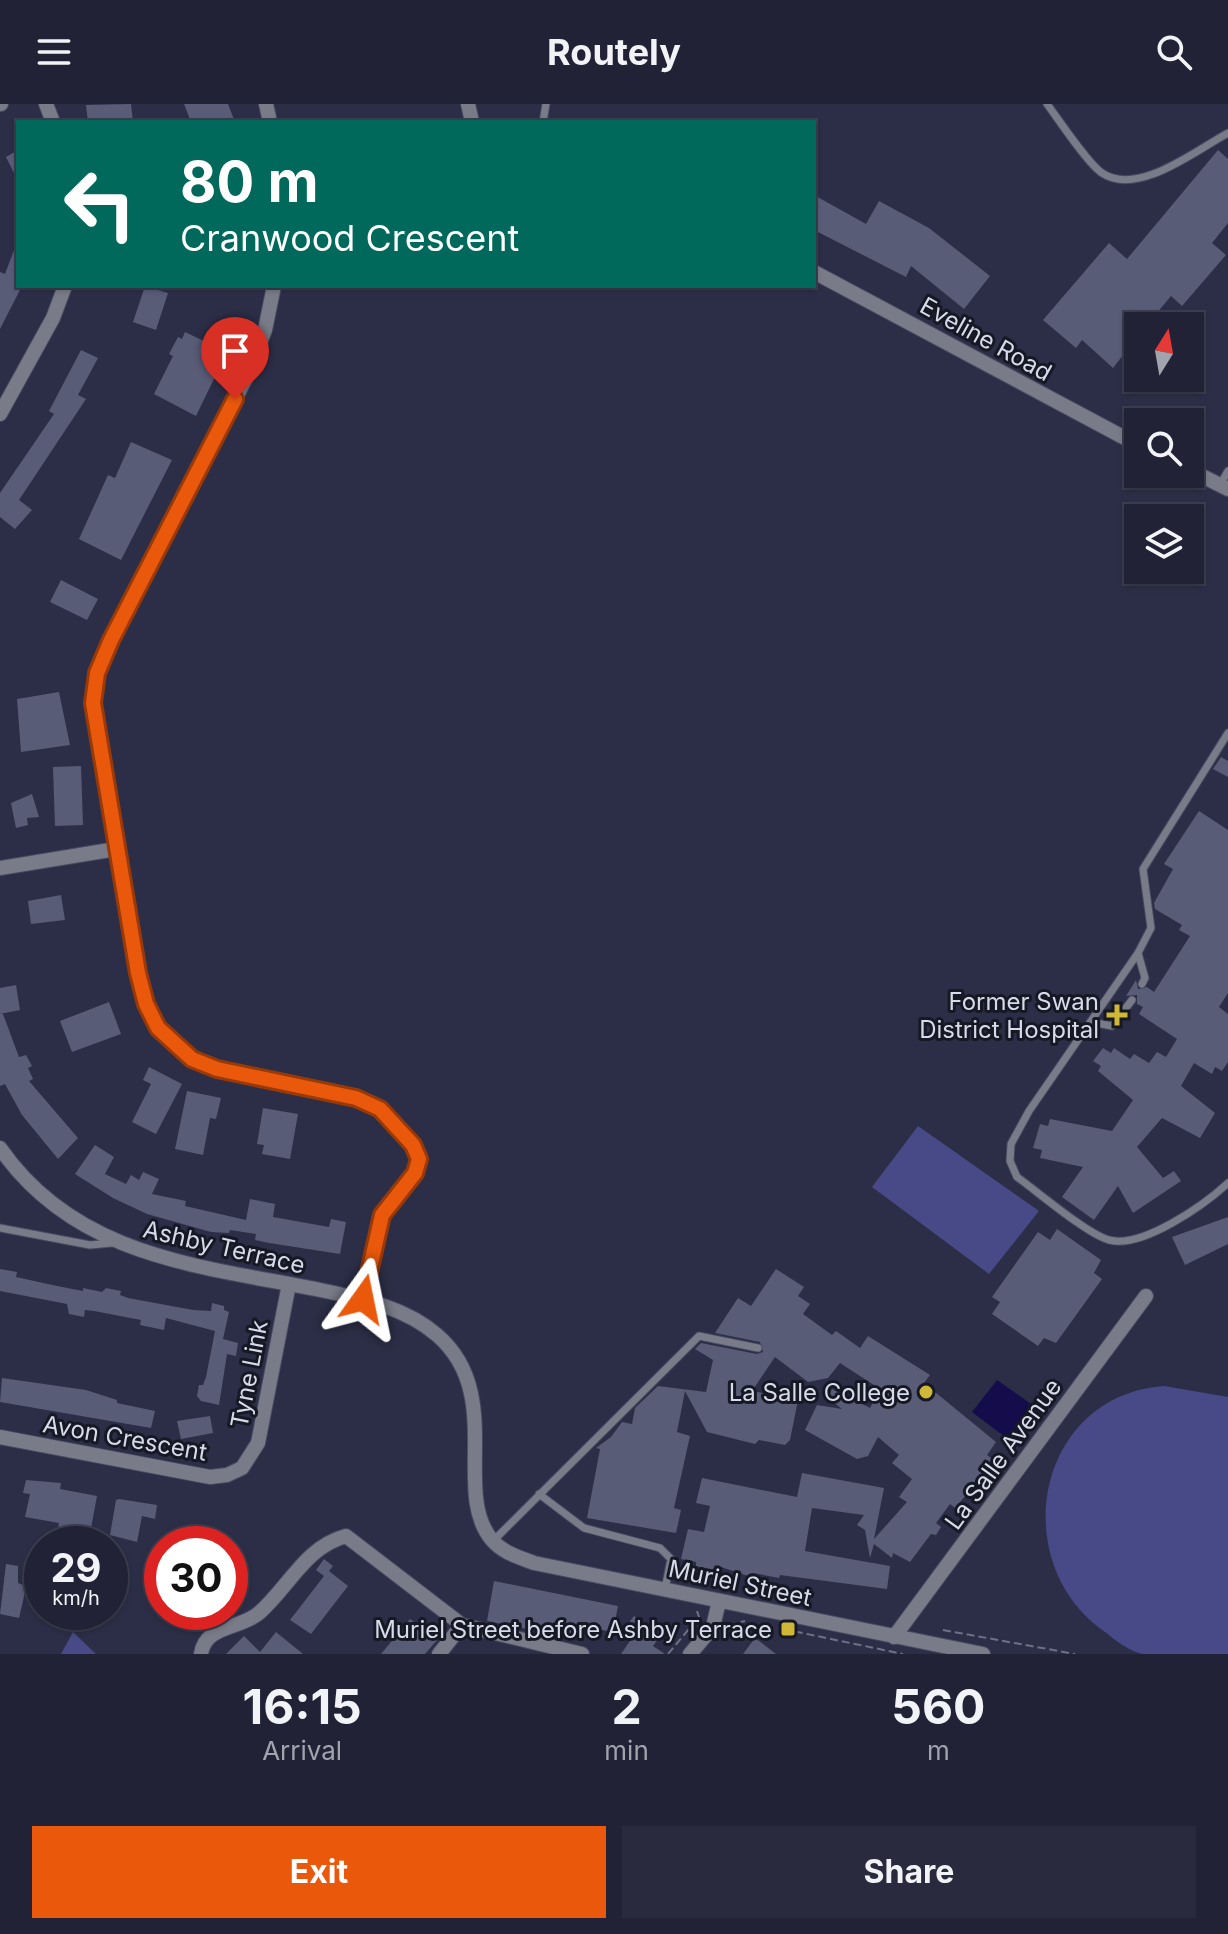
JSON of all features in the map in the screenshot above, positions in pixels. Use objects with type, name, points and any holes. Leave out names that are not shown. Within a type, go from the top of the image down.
[{"type":"street","name":"Eveline Road","points":[[816,273],[1124,438]]},
{"type":"street","points":[[0,414],[53,318],[64,288]]},
{"type":"street","points":[[274,288],[265,330],[249,372],[97,673],[93,703],[116,849],[146,1004],[158,1028],[192,1059],[217,1069],[356,1098],[380,1109],[413,1145],[419,1159],[415,1173],[382,1215],[363,1299]]},
{"type":"street","points":[[1204,477],[1224,487]]},
{"type":"street","points":[[0,868],[116,849]]},
{"type":"street","name":"Ashby Terrace","points":[[0,1148],[49,1201],[114,1243],[175,1262],[363,1299],[403,1313],[438,1335],[460,1364],[475,1405],[476,1495],[485,1529],[493,1541]]},
{"type":"street","name":"Tyne Link","points":[[242,1468],[252,1457],[258,1443],[289,1284]]},
{"type":"street","name":"La Salle Avenue","points":[[894,1637],[1146,1296]]},
{"type":"street","name":"Avon Crescent","points":[[0,1437],[210,1477],[227,1475],[242,1468]]},
{"type":"street","points":[[201,1654],[212,1634],[258,1615],[326,1541],[346,1536],[462,1625],[582,1654]]},
{"type":"street","name":"Muriel Street","points":[[493,1541],[508,1553],[534,1563],[894,1637],[926,1649],[983,1654]]},
{"type":"street","points":[[690,1654],[713,1627],[719,1601]]},
{"type":"street","points":[[439,1654],[462,1625]]},
{"type":"lane","points":[[1047,104],[1101,173],[1125,181],[1160,171],[1228,133]]},
{"type":"lane","points":[[1224,487],[1228,471]]},
{"type":"lane","points":[[1228,733],[1143,869],[1151,928],[1138,953],[1029,1111],[1011,1144],[1010,1161],[1017,1177],[1106,1239],[1125,1242],[1182,1217],[1228,1183]]},
{"type":"lane","points":[[1138,953],[1145,978],[1142,984]]},
{"type":"lane","points":[[1091,1022],[1112,1026],[1132,1000]]},
{"type":"lane","points":[[0,1228],[90,1245],[114,1243]]},
{"type":"lane","points":[[493,1541],[699,1336],[758,1348]]},
{"type":"lane","points":[[539,1494],[584,1528],[660,1548],[671,1559],[665,1590]]},
{"type":"path","points":[[668,1654],[699,1617],[695,1606]]},
{"type":"path","points":[[726,1626],[753,1620]]},
{"type":"path","points":[[778,1627],[903,1654]]},
{"type":"path","points":[[934,1629],[1075,1654]]},
{"type":"shaded area","points":[[918,1126],[1039,1211],[989,1274],[872,1187]]},
{"type":"shaded area","points":[[997,1380],[1034,1406],[1009,1440],[972,1412]]},
{"type":"shaded area","points":[[1164,1386],[1228,1397],[1228,1654],[1142,1654],[1132,1650],[1105,1632],[1074,1602],[1054,1566],[1046,1526],[1049,1486],[1063,1450],[1087,1419],[1121,1396]]},
{"type":"shaded area","points":[[73,1632],[96,1654],[61,1654]]},
{"type":"building","points":[[131,104],[133,120],[88,120],[86,105]]},
{"type":"building","points":[[184,104],[228,104],[234,120],[190,120]]},
{"type":"building","points":[[1218,150],[1228,159],[1228,223],[1212,243],[1226,255],[1182,306],[1171,296],[1158,312],[1124,312],[1124,354],[1113,368],[1082,340],[1076,348],[1043,320],[1109,243],[1127,259]]},
{"type":"building","points":[[16,151],[16,177],[6,157]]},
{"type":"building","points":[[816,196],[866,224],[879,201],[929,228],[990,276],[964,309],[911,266],[906,277],[816,231]]},
{"type":"building","points":[[16,245],[16,288],[21,288],[0,329],[0,272],[5,274]]},
{"type":"building","points":[[144,288],[168,293],[156,330],[133,322]]},
{"type":"building","points":[[185,332],[227,352],[196,416],[154,394],[173,356],[169,354],[178,337],[182,339]]},
{"type":"building","points":[[81,350],[98,358],[78,395],[86,399],[19,500],[32,510],[15,529],[0,517],[0,493],[54,414],[49,411]]},
{"type":"building","points":[[131,442],[172,460],[121,560],[79,539],[108,475],[115,478]]},
{"type":"building","points":[[61,580],[98,599],[87,620],[50,602]]},
{"type":"building","points":[[59,692],[70,745],[21,752],[17,699]]},
{"type":"building","points":[[1221,757],[1228,761],[1228,777],[1213,769]]},
{"type":"building","points":[[81,766],[83,825],[55,826],[53,767]]},
{"type":"building","points":[[32,794],[39,817],[27,818],[28,825],[16,828],[11,803]]},
{"type":"building","points":[[1199,811],[1228,830],[1228,993],[1219,1007],[1228,1014],[1228,1062],[1222,1071],[1215,1067],[1212,1074],[1194,1063],[1181,1086],[1215,1113],[1200,1138],[1162,1118],[1137,1147],[1163,1178],[1174,1171],[1181,1181],[1133,1213],[1118,1186],[1094,1220],[1062,1197],[1083,1167],[1040,1158],[1042,1150],[1033,1148],[1040,1124],[1048,1126],[1050,1119],[1112,1131],[1133,1100],[1098,1071],[1101,1066],[1093,1061],[1103,1048],[1111,1053],[1114,1048],[1130,1059],[1134,1054],[1149,1063],[1157,1052],[1166,1057],[1177,1039],[1139,1014],[1143,1007],[1137,1004],[1137,995],[1126,996],[1136,980],[1138,989],[1147,987],[1154,992],[1190,936],[1179,930],[1182,925],[1155,909],[1154,903],[1173,869],[1164,864]]},
{"type":"building","points":[[61,895],[65,920],[31,924],[28,901]]},
{"type":"building","points":[[16,985],[20,1010],[0,1014],[0,988]]},
{"type":"building","points":[[109,1002],[121,1034],[72,1052],[60,1021]]},
{"type":"building","points":[[0,1014],[3,1014],[19,1057],[26,1055],[32,1066],[28,1068],[33,1079],[29,1081],[78,1138],[58,1159],[22,1115],[5,1084],[0,1086]]},
{"type":"building","points":[[149,1067],[182,1084],[156,1134],[132,1122],[151,1084],[143,1080]]},
{"type":"building","points":[[187,1091],[221,1098],[216,1119],[210,1118],[203,1155],[175,1149]]},
{"type":"building","points":[[263,1108],[298,1114],[290,1159],[262,1154],[264,1145],[257,1144]]},
{"type":"building","points":[[95,1145],[114,1157],[105,1174],[126,1184],[131,1175],[139,1180],[143,1172],[159,1179],[152,1194],[186,1201],[185,1206],[246,1220],[250,1199],[275,1204],[273,1217],[329,1227],[331,1219],[346,1222],[340,1254],[255,1240],[256,1234],[230,1230],[229,1233],[211,1232],[147,1214],[113,1198],[75,1174]]},
{"type":"building","points":[[1228,1217],[1228,1244],[1185,1265],[1172,1237]]},
{"type":"building","points":[[1057,1229],[1101,1260],[1094,1273],[1102,1279],[1056,1343],[1044,1338],[1038,1346],[992,1314],[1000,1302],[992,1297],[1038,1232],[1050,1240]]},
{"type":"building","points":[[0,1269],[17,1272],[16,1277],[57,1286],[102,1292],[106,1288],[121,1291],[120,1295],[128,1298],[193,1310],[211,1311],[212,1303],[224,1306],[224,1310],[229,1312],[223,1339],[238,1343],[236,1356],[227,1354],[219,1405],[201,1401],[197,1396],[199,1385],[203,1385],[206,1377],[215,1331],[166,1318],[164,1330],[140,1325],[141,1320],[94,1311],[85,1310],[84,1317],[69,1314],[67,1304],[0,1291]]},
{"type":"building","points":[[776,1269],[804,1287],[798,1296],[810,1304],[803,1314],[832,1335],[836,1331],[860,1348],[868,1336],[930,1375],[924,1383],[996,1442],[987,1455],[995,1461],[955,1508],[950,1504],[936,1523],[941,1527],[936,1535],[931,1534],[910,1562],[893,1553],[892,1558],[874,1544],[870,1558],[865,1530],[857,1525],[864,1515],[812,1508],[805,1551],[890,1566],[887,1589],[780,1575],[779,1578],[753,1573],[751,1577],[715,1565],[713,1570],[696,1566],[696,1562],[681,1559],[688,1529],[704,1532],[710,1506],[696,1503],[702,1478],[797,1497],[802,1473],[884,1488],[874,1539],[907,1502],[899,1497],[912,1479],[892,1463],[899,1455],[878,1437],[868,1456],[857,1459],[805,1430],[817,1405],[842,1409],[828,1398],[832,1389],[870,1408],[880,1389],[840,1363],[828,1378],[808,1382],[775,1357],[752,1391],[798,1400],[790,1440],[785,1445],[759,1440],[755,1444],[707,1432],[685,1391],[677,1432],[690,1436],[674,1508],[681,1510],[676,1533],[587,1518],[600,1449],[596,1448],[611,1437],[622,1422],[632,1424],[635,1408],[658,1386],[706,1392],[713,1360],[695,1349],[701,1343],[757,1354],[763,1352],[760,1342],[715,1333],[738,1298],[751,1306]]},
{"type":"building","points":[[2,1378],[86,1390],[117,1400],[117,1403],[155,1411],[151,1428],[0,1402]]},
{"type":"building","points":[[210,1416],[213,1433],[181,1439],[177,1421]]},
{"type":"building","points":[[26,1480],[61,1483],[60,1489],[97,1496],[91,1526],[58,1526],[59,1523],[25,1517],[30,1494],[23,1493]]},
{"type":"building","points":[[116,1500],[157,1505],[155,1519],[142,1516],[137,1542],[128,1540],[128,1526],[112,1526]]},
{"type":"building","points":[[324,1559],[333,1566],[329,1571],[348,1586],[311,1634],[290,1620],[324,1576],[316,1570]]},
{"type":"building","points":[[6,1564],[18,1566],[18,1583],[24,1588],[19,1618],[0,1614]]},
{"type":"building","points":[[494,1581],[618,1606],[613,1632],[580,1626],[578,1639],[487,1621]]},
{"type":"building","points":[[634,1616],[661,1635],[653,1646],[665,1654],[621,1654],[634,1635],[621,1633]]},
{"type":"building","points":[[410,1619],[438,1639],[425,1654],[381,1654]]},
{"type":"building","points":[[276,1632],[303,1654],[226,1654],[244,1636],[260,1652]]},
{"type":"building","points":[[755,1638],[776,1654],[743,1654]]},
{"type":"place","name":"Former Swan District Hospital","points":[[1117,1015]]},
{"type":"place","name":"La Salle College","points":[[926,1392]]},
{"type":"place","name":"Muriel Street before Ashby Terrace","points":[[788,1629]]},
{"type":"route","points":[[235,399],[111,640],[97,673],[93,703],[138,973],[146,1004],[158,1028],[192,1059],[217,1069],[356,1098],[380,1109],[413,1145],[419,1159],[415,1173],[382,1215],[363,1299]]}]
